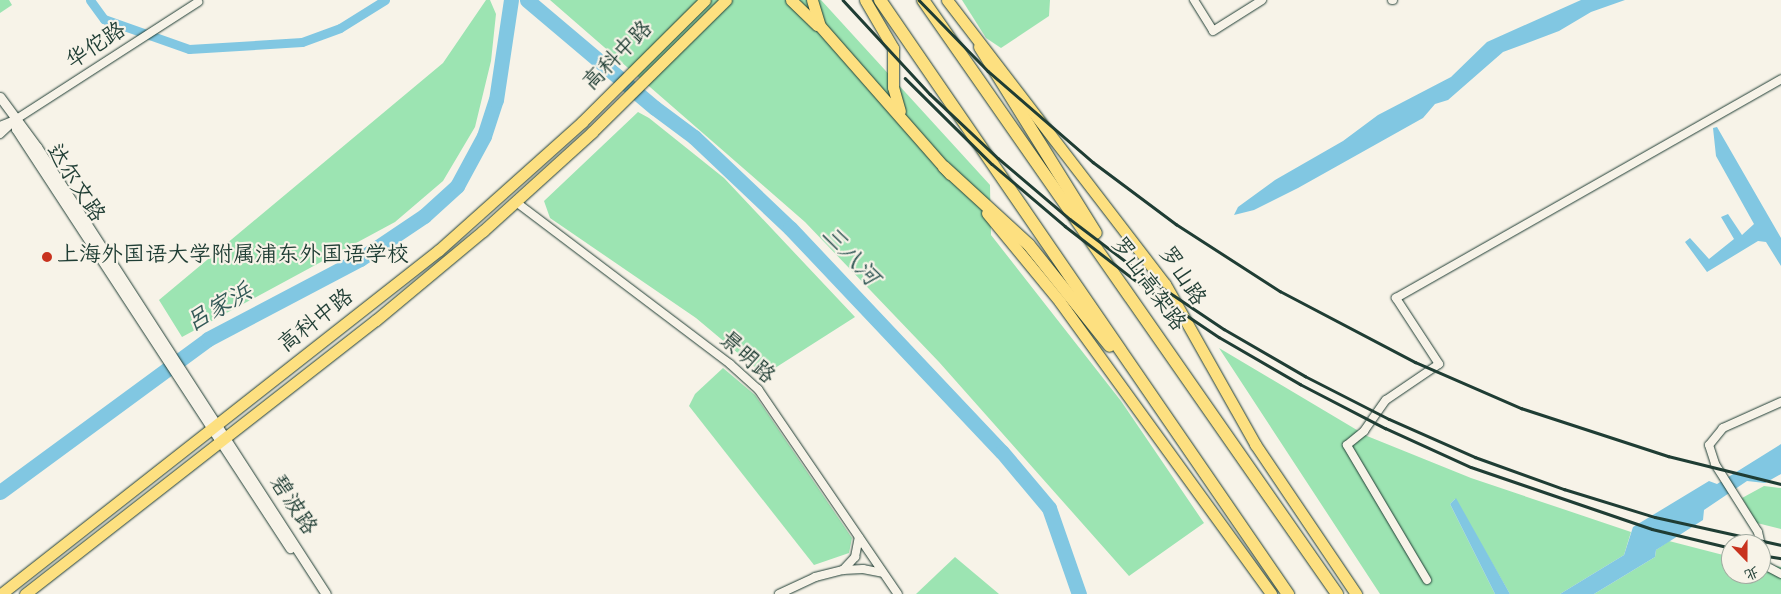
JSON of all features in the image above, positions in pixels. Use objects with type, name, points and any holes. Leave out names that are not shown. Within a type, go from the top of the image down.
[{"type":"highway","points":[[880,0],[1288,594]]},
{"type":"highway","name":"罗山高架路","points":[[923,0],[1178,362],[1337,594]]},
{"type":"highway","points":[[980,47],[1178,362]]},
{"type":"highway","points":[[944,167],[1029,245],[1143,383]]},
{"type":"main road","name":"高科中路","points":[[1,594],[215,428],[439,250],[612,92],[705,0]]},
{"type":"main road","name":"高科中路","points":[[26,594],[416,288],[516,202],[624,101],[726,0]]},
{"type":"main road","points":[[792,0],[829,36],[944,167],[990,216],[1060,302],[1216,513],[1271,594]]},
{"type":"main road","points":[[812,0],[816,18],[829,36]]},
{"type":"main road","points":[[865,0],[893,48],[893,87],[902,118]]},
{"type":"main road","name":"罗山路","points":[[947,0],[980,47],[1019,90],[1165,284],[1256,444],[1356,594]]},
{"type":"street","points":[[1194,0],[1213,31],[1262,0]]},
{"type":"street","name":"华佗路","points":[[0,134],[15,120],[198,2]]},
{"type":"street","points":[[1427,580],[1348,445],[1364,431],[1386,400],[1439,364],[1396,298],[1781,79]]},
{"type":"street","name":"达尔文路","points":[[0,97],[15,120],[16,129],[152,331],[222,440]]},
{"type":"street","name":"华佗路","points":[[0,126],[15,120]]},
{"type":"street","name":"景明路","points":[[516,202],[745,377],[772,406],[898,594]]},
{"type":"street","points":[[1781,402],[1740,419],[1714,436],[1709,450],[1724,479],[1758,532],[1766,566],[1781,574]]},
{"type":"street","name":"碧波路","points":[[222,440],[321,594]]},
{"type":"street","name":"碧波路","points":[[222,440],[326,594]]},
{"type":"street","points":[[843,570],[855,557],[859,537]]},
{"type":"street","points":[[779,594],[798,583],[843,570],[863,569],[883,573]]},
{"type":"green space","points":[[0,0],[9,0],[12,5],[0,13]]},
{"type":"green space","points":[[486,0],[490,0],[496,14],[491,61],[475,127],[443,181],[395,222],[182,337],[159,300],[443,63]]},
{"type":"green space","points":[[550,0],[821,0],[990,185],[991,235],[1121,401],[1204,523],[1129,576],[939,362],[805,222]]},
{"type":"green space","points":[[962,0],[1050,0],[1049,16],[1001,48],[986,38]]},
{"type":"green space","points":[[638,112],[649,118],[724,178],[855,317],[764,375],[696,318],[550,218],[544,201]]},
{"type":"green space","points":[[1219,348],[1367,436],[1471,478],[1631,532],[1624,555],[1560,594],[1510,594],[1455,499],[1450,504],[1495,594],[1380,594]]},
{"type":"green space","points":[[723,368],[755,395],[852,538],[849,553],[814,565],[689,406],[695,394]]},
{"type":"green space","points":[[1764,486],[1781,488],[1781,529],[1757,523],[1742,498]]},
{"type":"green space","points":[[1669,541],[1721,554],[1721,584],[1771,584],[1771,566],[1781,567],[1781,594],[1594,594],[1655,557],[1656,550]]},
{"type":"green space","points":[[955,557],[999,594],[916,594]]},
{"type":"water","points":[[1581,0],[1625,0],[1591,12],[1559,31],[1503,52],[1448,100],[1435,104],[1423,118],[1298,188],[1254,210],[1234,215],[1238,207],[1275,180],[1343,141],[1378,115],[1451,77],[1487,42]]},
{"type":"water","points":[[1717,127],[1781,238],[1781,266],[1766,242],[1758,241],[1707,272],[1685,242],[1690,238],[1709,259],[1734,239],[1721,217],[1728,214],[1742,235],[1754,224],[1716,156],[1713,128]]},
{"type":"water","points":[[1781,444],[1781,474],[1765,483],[1747,481],[1704,510],[1703,520],[1656,550],[1655,557],[1594,594],[1560,594],[1624,555],[1633,527],[1709,481],[1717,484]]},
{"type":"water","points":[[1456,498],[1510,594],[1495,594],[1450,504]]},
{"type":"waterway","points":[[90,0],[104,19],[189,49],[302,42],[340,28],[385,0]]},
{"type":"waterway","name":"吕家浜","points":[[0,492],[208,339],[360,259],[424,216],[457,186],[484,136],[496,100],[511,0]]},
{"type":"waterway","name":"三八河","points":[[527,0],[655,108],[694,137],[790,228],[1002,452],[1049,508],[1079,594]]},
{"type":"railway","points":[[843,0],[930,94],[998,158],[1070,219],[1145,276],[1224,329],[1305,376],[1389,419],[1475,457],[1564,489],[1655,517],[1781,545]]},
{"type":"railway","points":[[919,0],[988,71],[1093,162],[1176,224],[1280,291],[1415,362],[1521,408],[1668,456],[1781,484]]},
{"type":"railway","points":[[905,78],[992,164],[1065,226],[1140,284],[1219,337],[1300,384],[1385,428],[1471,467],[1652,529],[1721,546]]},
{"type":"railway","points":[[1771,556],[1781,558]]},
{"type":"place","name":"上海外国语大学附属浦东外国语学校","points":[[47,257]]}]
